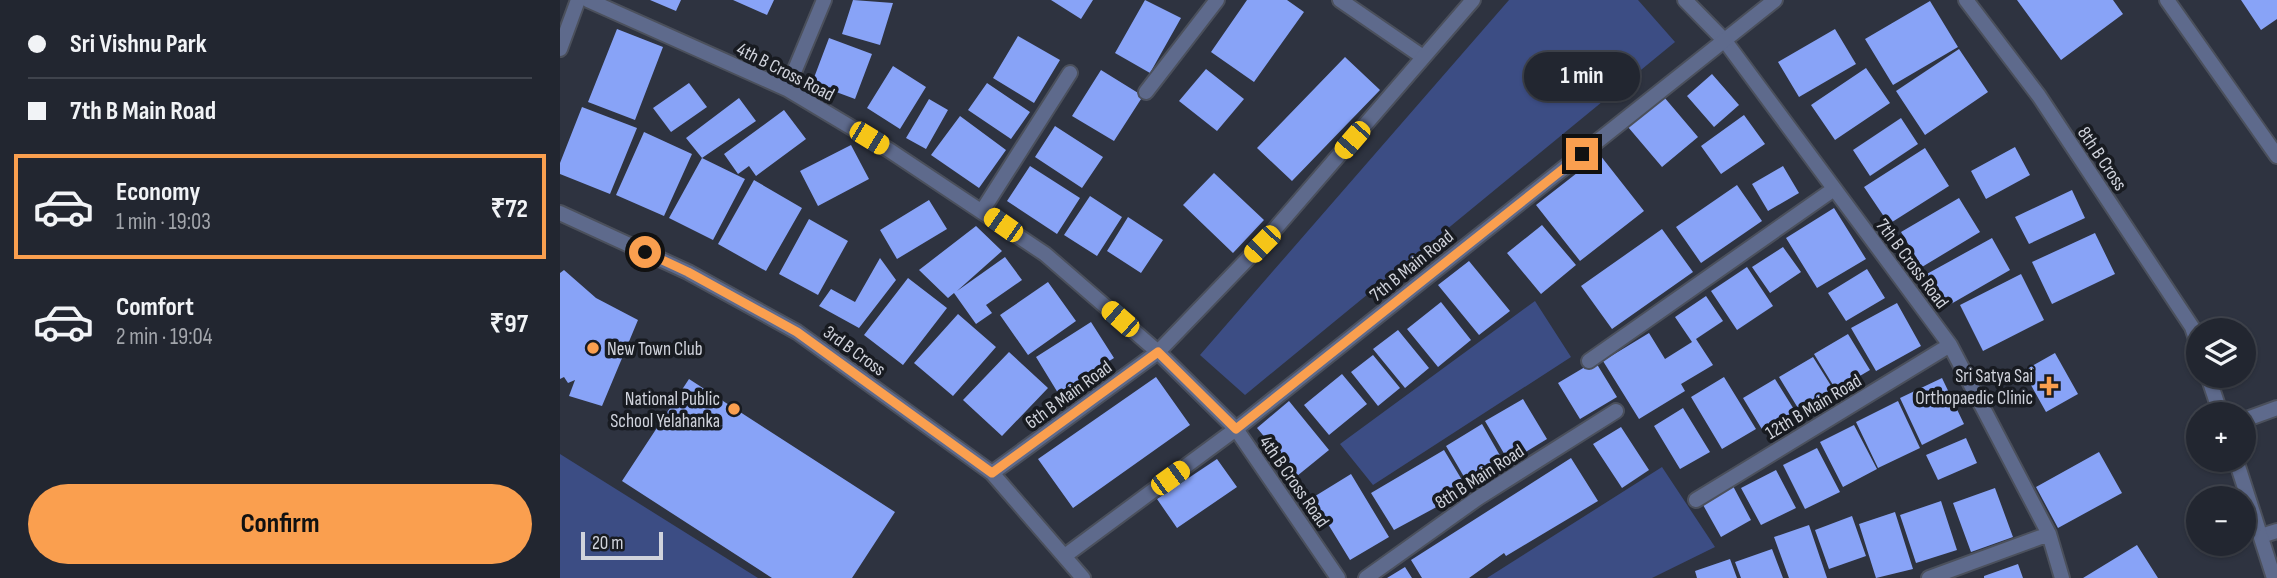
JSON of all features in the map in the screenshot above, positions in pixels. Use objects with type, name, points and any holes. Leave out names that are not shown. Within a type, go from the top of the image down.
[{"type":"street","points":[[560,50],[578,0]]},
{"type":"street","name":"4th B Cross Road","points":[[588,0],[787,89],[890,150],[1045,254],[1158,352],[1236,429],[1338,578]]},
{"type":"street","points":[[787,89],[824,0]]},
{"type":"street","points":[[1146,92],[1217,0]]},
{"type":"street","points":[[1340,0],[1423,57]]},
{"type":"street","name":"6th B Main Road","points":[[992,473],[1158,352],[1262,244],[1473,0]]},
{"type":"street","name":"7th B Cross Road","points":[[1685,0],[1724,41],[1950,345],[2049,534],[2062,578]]},
{"type":"street","name":"7th B Main Road","points":[[1066,555],[1236,429],[1775,0]]},
{"type":"street","name":"8th B Cross","points":[[1966,0],[2039,96],[2186,318]]},
{"type":"street","points":[[2167,0],[2277,156]]},
{"type":"street","points":[[982,211],[1070,74]]},
{"type":"street","points":[[1588,361],[1834,189]]},
{"type":"street","name":"3rd B Cross","points":[[560,213],[688,272],[797,332],[992,473],[1066,555],[1083,578]]},
{"type":"street","name":"12th B Main Road","points":[[1696,500],[1950,345]]},
{"type":"street","points":[[2256,416],[2277,408]]},
{"type":"street","name":"8th B Main Road","points":[[1366,578],[1478,498],[1616,411]]},
{"type":"street","points":[[2240,472],[2274,578]]},
{"type":"street","points":[[2261,536],[2277,531]]},
{"type":"street","points":[[1929,578],[2049,534]]},
{"type":"shaded area","points":[[1509,0],[1638,0],[1675,42],[1245,395],[1200,355]]},
{"type":"shaded area","points":[[1535,301],[1571,357],[1373,485],[1340,444]]},
{"type":"shaded area","points":[[560,454],[758,578],[560,578]]},
{"type":"shaded area","points":[[1662,467],[1715,547],[1652,578],[1487,578]]},
{"type":"building","points":[[650,0],[681,0],[676,11]]},
{"type":"building","points":[[733,0],[774,0],[767,15]]},
{"type":"building","points":[[853,0],[893,3],[880,45],[842,34]]},
{"type":"building","points":[[1051,0],[1093,0],[1081,19]]},
{"type":"building","points":[[1145,0],[1181,18],[1150,73],[1115,53]]},
{"type":"building","points":[[1247,0],[1287,0],[1304,12],[1254,82],[1211,52]]},
{"type":"building","points":[[2017,0],[2113,0],[2123,14],[2061,60]]},
{"type":"building","points":[[2241,0],[2277,0],[2277,19],[2261,30]]},
{"type":"building","points":[[1930,1],[1958,47],[1893,85],[1865,39]]},
{"type":"building","points":[[617,29],[663,47],[635,120],[588,102]]},
{"type":"building","points":[[1835,29],[1856,64],[1799,97],[1778,62]]},
{"type":"building","points":[[1018,36],[1060,60],[1034,103],[993,78]]},
{"type":"building","points":[[829,38],[872,54],[855,99],[812,83]]},
{"type":"building","points":[[1959,49],[1988,92],[1925,135],[1896,91]]},
{"type":"building","points":[[1345,57],[1380,90],[1292,181],[1257,148]]},
{"type":"building","points":[[893,66],[926,87],[900,129],[867,108]]},
{"type":"building","points":[[1866,68],[1890,103],[1835,140],[1811,105]]},
{"type":"building","points":[[1206,69],[1244,99],[1217,131],[1179,101]]},
{"type":"building","points":[[1101,70],[1143,96],[1114,141],[1072,116]]},
{"type":"building","points":[[1712,74],[1739,105],[1714,127],[1687,96]]},
{"type":"building","points":[[689,83],[707,107],[671,132],[653,108]]},
{"type":"building","points":[[987,83],[1030,112],[1011,139],[968,110]]},
{"type":"building","points":[[1664,97],[1698,137],[1662,167],[1628,127]]},
{"type":"building","points":[[739,98],[756,121],[702,158],[686,138]]},
{"type":"building","points":[[929,99],[948,110],[926,149],[906,138]]},
{"type":"building","points":[[582,107],[637,128],[610,194],[560,174],[560,163]]},
{"type":"building","points":[[784,110],[806,139],[756,176],[749,166],[738,174],[724,154]]},
{"type":"building","points":[[1744,115],[1765,144],[1721,174],[1701,146]]},
{"type":"building","points":[[960,116],[1006,150],[979,188],[931,155]]},
{"type":"building","points":[[1901,118],[1918,144],[1870,176],[1853,150]]},
{"type":"building","points":[[1055,126],[1103,157],[1082,188],[1035,157]]},
{"type":"building","points":[[644,132],[692,154],[664,216],[616,195]]},
{"type":"building","points":[[851,145],[869,179],[818,206],[800,171]]},
{"type":"building","points":[[2015,147],[2030,175],[1986,199],[1971,171]]},
{"type":"building","points":[[1925,148],[1949,186],[1889,224],[1864,187]]},
{"type":"building","points":[[1600,155],[1644,211],[1580,261],[1536,205]]},
{"type":"building","points":[[702,158],[745,179],[713,240],[669,218]]},
{"type":"building","points":[[1030,166],[1080,198],[1057,234],[1007,201]]},
{"type":"building","points":[[1783,166],[1799,193],[1768,211],[1752,184]]},
{"type":"building","points":[[1214,173],[1264,220],[1233,253],[1183,205]]},
{"type":"building","points":[[754,180],[802,208],[766,271],[718,244]]},
{"type":"building","points":[[1737,185],[1762,221],[1701,263],[1676,227]]},
{"type":"building","points":[[2072,190],[2085,218],[2029,244],[2015,217]]},
{"type":"building","points":[[1090,196],[1122,217],[1097,256],[1064,235]]},
{"type":"building","points":[[1959,198],[1980,232],[1922,267],[1901,232]]},
{"type":"building","points":[[929,200],[947,229],[897,259],[880,230]]},
{"type":"building","points":[[1834,208],[1866,259],[1817,288],[1786,238]]},
{"type":"building","points":[[1128,217],[1163,240],[1141,273],[1107,251]]},
{"type":"building","points":[[809,219],[848,241],[818,295],[779,274]]},
{"type":"building","points":[[1542,225],[1576,265],[1541,294],[1507,253]]},
{"type":"building","points":[[976,226],[1002,251],[957,291],[1005,257],[1022,280],[986,305],[992,313],[976,324],[954,293],[948,298],[919,270]]},
{"type":"building","points":[[1662,229],[1693,272],[1612,329],[1581,286]]},
{"type":"building","points":[[2095,233],[2115,274],[2052,304],[2032,262]]},
{"type":"building","points":[[1992,238],[2010,270],[1944,308],[1925,275]]},
{"type":"building","points":[[1783,247],[1801,272],[1770,293],[1752,267]]},
{"type":"building","points":[[880,258],[896,280],[859,328],[819,306],[831,289],[855,302]]},
{"type":"building","points":[[1469,261],[1510,311],[1479,335],[1438,285]]},
{"type":"building","points":[[1747,267],[1773,306],[1737,330],[1711,291]]},
{"type":"building","points":[[1867,269],[1885,298],[1846,321],[1828,293]]},
{"type":"building","name":"New Town Club","points":[[564,270],[596,298],[638,320],[602,406],[569,396],[575,380],[568,383],[564,377],[560,379],[560,273]]},
{"type":"building","points":[[2021,274],[2044,320],[1983,351],[1960,305]]},
{"type":"building","points":[[908,278],[947,308],[903,365],[864,335]]},
{"type":"building","points":[[1048,282],[1076,321],[1028,355],[1000,315]]},
{"type":"building","points":[[1706,296],[1723,321],[1696,339],[1713,365],[1681,384],[1685,391],[1639,419],[1603,361],[1649,333],[1665,359],[1692,342],[1675,317]]},
{"type":"building","points":[[1441,302],[1471,340],[1438,367],[1407,329]]},
{"type":"building","points":[[1897,303],[1921,346],[1876,371],[1851,328]]},
{"type":"building","points":[[958,314],[996,347],[953,396],[914,363]]},
{"type":"building","points":[[1091,322],[1114,358],[1058,393],[1036,357]]},
{"type":"building","points":[[1398,330],[1429,368],[1405,388],[1373,349]]},
{"type":"building","points":[[1848,334],[1870,370],[1836,390],[1814,354]]},
{"type":"building","points":[[1009,352],[1048,388],[1002,436],[963,400]]},
{"type":"building","points":[[2055,353],[2078,394],[2046,412],[2023,371]]},
{"type":"building","points":[[1373,355],[1400,388],[1378,406],[1351,372]]},
{"type":"building","points":[[1813,357],[1835,392],[1801,413],[1779,377]]},
{"type":"building","points":[[1595,361],[1617,397],[1580,419],[1558,383]]},
{"type":"building","points":[[1342,374],[1367,404],[1329,435],[1304,405]]},
{"type":"building","points":[[1156,377],[1190,425],[1073,508],[1038,459]]},
{"type":"building","points":[[1724,377],[1756,429],[1722,449],[1691,397]]},
{"type":"building","points":[[1942,378],[1964,424],[1922,445],[1900,398]]},
{"type":"building","points":[[689,379],[895,512],[852,578],[772,578],[622,481]]},
{"type":"building","points":[[1775,379],[1795,411],[1763,431],[1743,398]]},
{"type":"building","points":[[1523,399],[1547,439],[1509,462],[1485,421]]},
{"type":"building","points":[[1289,401],[1329,450],[1297,476],[1257,428]]},
{"type":"building","points":[[1898,401],[1920,448],[1878,468],[1856,422]]},
{"type":"building","points":[[1683,408],[1710,452],[1680,469],[1654,426]]},
{"type":"building","points":[[1482,424],[1506,466],[1470,487],[1446,446]]},
{"type":"building","points":[[1854,425],[1877,469],[1843,487],[1820,442]]},
{"type":"building","points":[[1621,427],[1649,470],[1622,488],[1593,444]]},
{"type":"building","points":[[1966,438],[1977,463],[1938,480],[1926,455]]},
{"type":"building","points":[[1817,448],[1840,492],[1805,509],[1783,465]]},
{"type":"building","points":[[1444,450],[1468,490],[1394,530],[1371,493]]},
{"type":"building","points":[[2099,452],[2122,493],[2058,528],[2036,487]]},
{"type":"building","points":[[1571,458],[1598,501],[1506,556],[1504,553],[1469,578],[1422,578],[1411,560]]},
{"type":"building","points":[[1217,459],[1237,487],[1177,528],[1157,499]]},
{"type":"building","points":[[1776,470],[1796,508],[1761,525],[1741,488]]},
{"type":"building","points":[[1351,474],[1389,537],[1350,560],[1312,498]]},
{"type":"building","points":[[1733,486],[1751,520],[1721,537],[1702,503]]},
{"type":"building","points":[[1995,488],[2013,537],[1971,552],[1953,503]]},
{"type":"building","points":[[1941,501],[1957,550],[1916,563],[1900,515]]},
{"type":"building","points":[[1895,512],[1913,569],[1876,578],[1859,524]]},
{"type":"building","points":[[1852,516],[1866,556],[1829,569],[1815,530]]},
{"type":"building","points":[[1809,525],[1827,578],[1789,578],[1774,537]]},
{"type":"building","points":[[2137,545],[2158,578],[2083,578]]},
{"type":"building","points":[[1772,549],[1783,578],[1741,578],[1735,562]]},
{"type":"building","points":[[1730,559],[1737,578],[1697,578],[1695,571]]},
{"type":"building","points":[[2018,564],[2023,578],[1984,578],[1984,576]]},
{"type":"building","points":[[1405,567],[1412,578],[1387,578]]},
{"type":"place","name":"New Town Club","points":[[593,348]]},
{"type":"place","name":"Sri Satya Sai Orthopaedic Clinic","points":[[2049,386]]},
{"type":"place","name":"National Public School Yelahanka","points":[[734,409]]},
{"type":"route","points":[[645,252],[688,272],[797,332],[992,473],[1158,352],[1236,429],[1582,154]]}]
